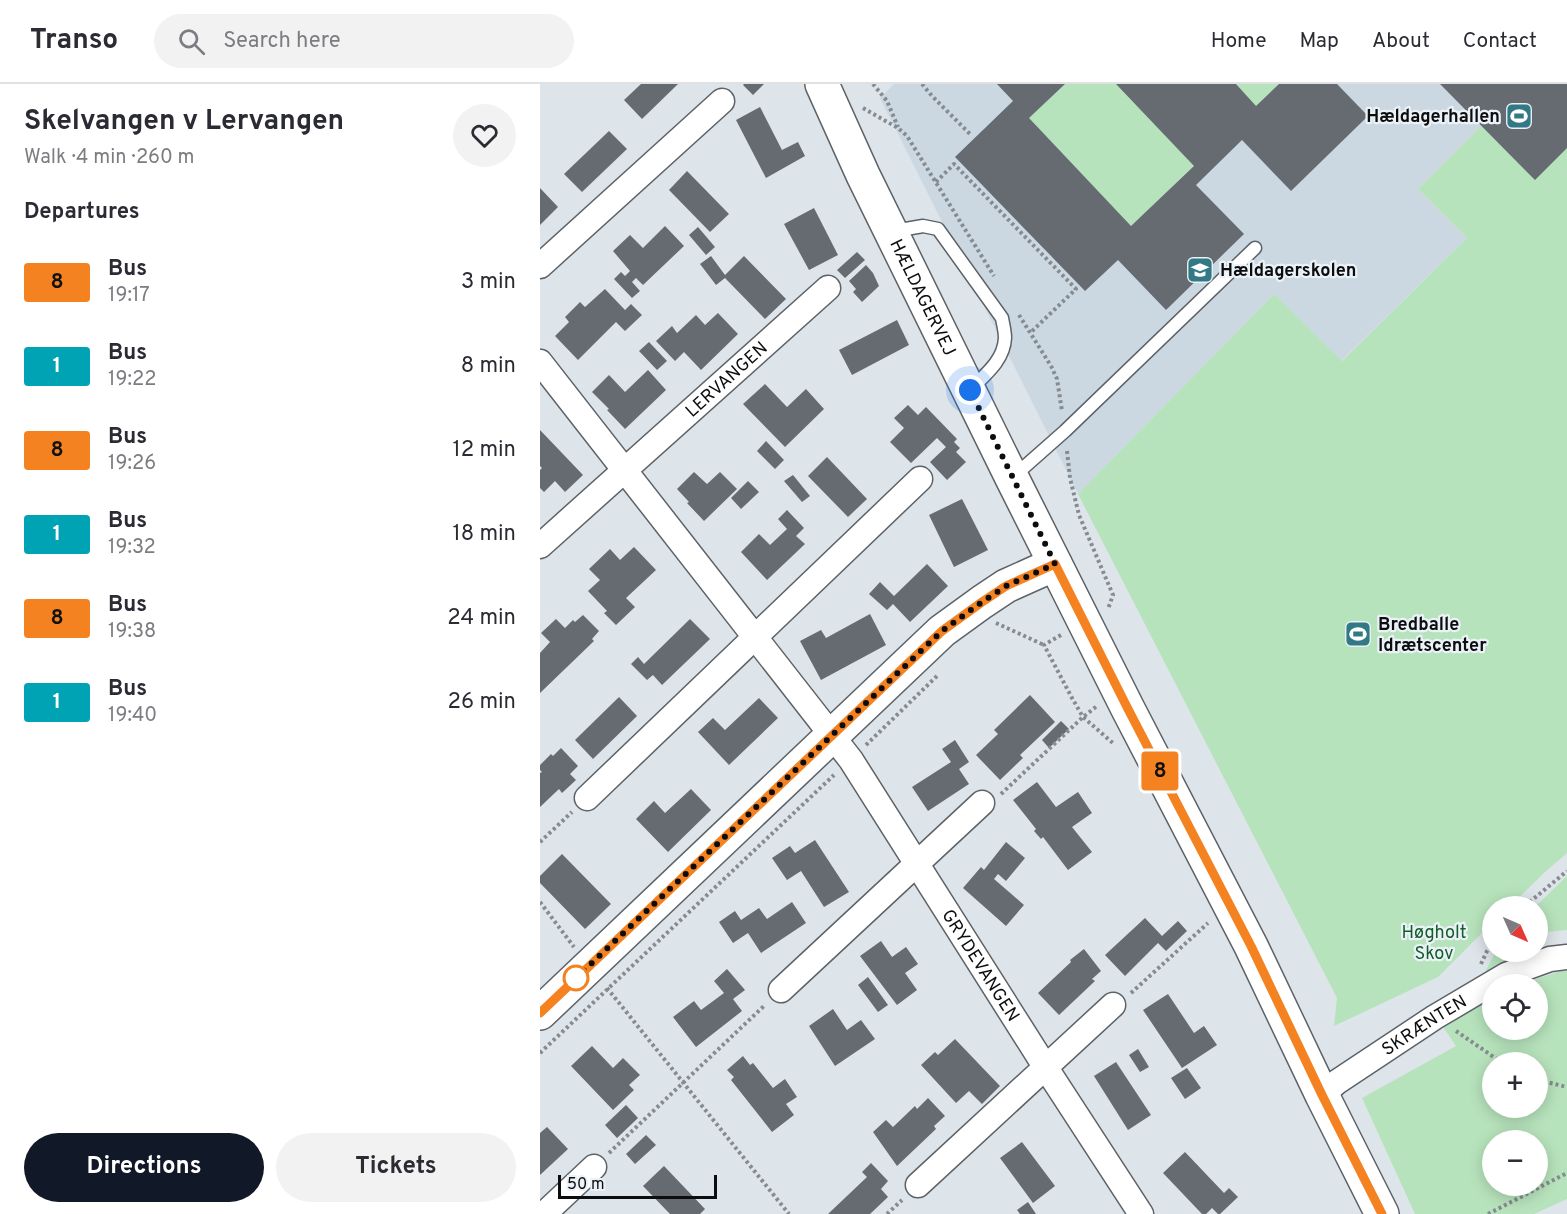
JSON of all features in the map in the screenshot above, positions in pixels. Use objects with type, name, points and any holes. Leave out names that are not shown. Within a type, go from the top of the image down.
[{"type":"street","name":"HÆLDAGERVEJ","points":[[822,84],[863,175],[1012,478],[1133,720],[1251,946],[1382,1214]]},
{"type":"street","points":[[540,266],[722,101]]},
{"type":"street","name":"LERVANGEN","points":[[540,546],[828,288]]},
{"type":"street","points":[[540,362],[841,748]]},
{"type":"street","points":[[587,798],[920,479]]},
{"type":"street","points":[[540,1013],[841,748],[942,631],[1006,586],[1055,564]]},
{"type":"street","name":"GRYDEVANGEN","points":[[841,748],[1141,1214]]},
{"type":"street","points":[[781,990],[982,803]]},
{"type":"street","name":"SKRÆNTEN","points":[[1322,1095],[1337,1082],[1435,1017],[1506,975],[1550,959],[1567,957]]},
{"type":"street","points":[[918,1185],[1113,1005]]},
{"type":"street","points":[[544,1214],[594,1167]]},
{"type":"lane","points":[[891,231],[923,226],[938,229],[1002,318],[1005,336],[1002,354],[993,367],[970,390]]},
{"type":"lane","points":[[1012,478],[1065,431],[1255,248]]},
{"type":"path","points":[[873,84],[887,101],[898,128]]},
{"type":"path","points":[[922,84],[971,135]]},
{"type":"path","points":[[936,182],[954,164],[1076,289],[1030,333]]},
{"type":"path","points":[[982,602],[993,621],[1044,645],[1083,717],[1118,748]]},
{"type":"path","points":[[1044,645],[1062,634]]},
{"type":"path","points":[[540,1053],[608,990],[841,748],[943,670]]},
{"type":"path","points":[[982,803],[994,800],[1100,704]]},
{"type":"path","points":[[540,842],[587,798]]},
{"type":"path","points":[[1537,896],[1567,871]]},
{"type":"path","points":[[1113,1005],[1123,1001],[1208,923],[1213,933]]},
{"type":"path","points":[[608,990],[789,1214]]},
{"type":"path","points":[[594,1167],[781,990]]},
{"type":"path","points":[[1435,1017],[1486,1052]]},
{"type":"path","points":[[1548,1082],[1567,1087]]},
{"type":"path","points":[[1488,1214],[1567,1173]]},
{"type":"shaded area","name":"Hældagerskolen","points":[[894,84],[1441,84],[1482,125],[1418,189],[1467,238],[1341,361],[1274,294],[1078,494],[880,98]]},
{"type":"green space","points":[[1065,84],[1116,84],[1194,166],[1131,226],[1029,118]]},
{"type":"green space","points":[[1236,84],[1279,84],[1256,106]]},
{"type":"green space","name":"Bredballe Idrætscenter","points":[[1567,84],[1567,853],[1520,896],[1482,896],[1482,933],[1438,977],[1334,1026],[1337,998],[1078,494],[1274,294],[1342,361],[1467,238],[1418,189],[1482,125]]},
{"type":"green space","points":[[1567,876],[1567,930],[1548,932],[1546,896]]},
{"type":"green space","points":[[1490,962],[1509,962],[1485,972]]},
{"type":"green space","points":[[1567,970],[1567,1199],[1534,1214],[1415,1214],[1362,1098],[1456,1046],[1443,1027],[1482,1004],[1482,1040],[1548,1040],[1548,975]]},
{"type":"building","points":[[641,84],[678,84],[642,119],[624,100]]},
{"type":"building","points":[[744,84],[764,84],[753,95]]},
{"type":"building","points":[[997,84],[1065,84],[1029,118],[1131,226],[1194,166],[1116,84],[1236,84],[1256,106],[1279,84],[1337,84],[1368,116],[1291,191],[1242,140],[1196,185],[1244,234],[1166,310],[1118,260],[1085,291],[955,157],[1013,101]]},
{"type":"building","name":"Hældagerhallen","points":[[1440,84],[1567,84],[1567,148],[1535,180]]},
{"type":"building","points":[[760,107],[782,150],[798,142],[805,156],[766,178],[736,120]]},
{"type":"building","points":[[609,131],[627,149],[582,192],[564,174]]},
{"type":"building","points":[[687,171],[729,214],[710,232],[669,190]]},
{"type":"building","points":[[540,188],[558,207],[540,225]]},
{"type":"building","points":[[814,208],[838,255],[809,270],[784,224]]},
{"type":"building","points":[[665,226],[684,246],[643,285],[636,278],[632,282],[640,291],[632,298],[614,279],[621,272],[625,276],[630,271],[613,251],[630,235],[643,248]]},
{"type":"building","points":[[698,227],[715,247],[706,255],[689,235]]},
{"type":"building","points":[[857,252],[865,260],[845,278],[837,270]]},
{"type":"building","points":[[711,256],[725,275],[744,256],[786,299],[765,319],[725,278],[716,285],[700,264]]},
{"type":"building","points":[[866,265],[879,286],[862,302],[853,292],[856,289],[849,281]]},
{"type":"building","points":[[605,289],[625,310],[631,304],[642,315],[625,331],[616,322],[578,360],[555,336],[569,322],[565,317],[580,302],[585,307]]},
{"type":"building","points":[[718,313],[738,334],[701,370],[684,352],[675,361],[656,341],[672,326],[677,333],[696,315],[705,325]]},
{"type":"building","points":[[897,320],[909,345],[852,375],[839,350]]},
{"type":"building","points":[[649,342],[667,361],[657,370],[639,351]]},
{"type":"building","points":[[648,370],[666,390],[625,429],[592,392],[609,375],[625,392]]},
{"type":"building","points":[[765,384],[787,407],[806,389],[824,409],[785,447],[743,404]]},
{"type":"building","points":[[908,405],[918,415],[926,407],[957,439],[954,442],[960,448],[956,452],[966,462],[947,480],[930,462],[946,447],[937,438],[911,463],[890,442],[904,428],[894,418]]},
{"type":"building","points":[[540,430],[583,475],[565,492],[555,481],[544,492],[540,488],[542,468],[540,466]]},
{"type":"building","points":[[766,441],[784,460],[775,469],[757,451]]},
{"type":"building","points":[[827,457],[867,499],[848,517],[808,476]]},
{"type":"building","points":[[694,472],[707,484],[720,472],[737,489],[704,521],[677,489]]},
{"type":"building","points":[[793,475],[810,496],[802,502],[784,481]]},
{"type":"building","points":[[748,481],[759,492],[741,509],[731,498]]},
{"type":"building","points":[[962,499],[988,550],[954,567],[929,515]]},
{"type":"building","points":[[787,510],[804,528],[796,536],[805,544],[767,580],[741,552],[759,534],[770,545],[787,529],[778,519]]},
{"type":"building","points":[[634,547],[656,570],[626,598],[635,607],[616,625],[604,613],[607,611],[588,591],[600,580],[589,569],[610,549],[620,560]]},
{"type":"building","points":[[927,564],[948,586],[910,622],[893,604],[887,610],[869,594],[880,582],[894,596]]},
{"type":"building","points":[[870,614],[886,645],[821,680],[800,641],[821,630],[826,638]]},
{"type":"building","points":[[583,615],[599,631],[592,639],[594,641],[540,693],[540,653],[550,642],[541,633],[556,619],[565,628],[573,620],[575,622]]},
{"type":"building","points":[[690,619],[710,639],[662,685],[653,675],[647,680],[631,664],[638,657],[644,664]]},
{"type":"building","points":[[1030,695],[1055,722],[1020,755],[1023,758],[1000,780],[976,755],[998,734],[994,730]]},
{"type":"building","points":[[619,697],[637,716],[593,759],[575,740]]},
{"type":"building","points":[[759,698],[778,718],[729,765],[698,732],[713,718],[725,730]]},
{"type":"building","points":[[1061,721],[1069,729],[1049,748],[1042,740]]},
{"type":"building","points":[[955,740],[969,762],[959,769],[969,784],[928,811],[912,787],[951,762],[942,749]]},
{"type":"building","points":[[561,748],[578,766],[570,774],[576,780],[562,793],[559,789],[540,807],[540,773],[542,772],[540,765]]},
{"type":"building","points":[[1037,782],[1056,807],[1078,792],[1092,813],[1072,827],[1092,852],[1068,870],[1043,837],[1041,839],[1034,831],[1036,829],[1013,800]]},
{"type":"building","points":[[691,789],[711,810],[668,852],[636,819],[654,801],[665,813]]},
{"type":"building","points":[[815,840],[849,892],[824,907],[801,871],[787,880],[772,858],[790,846],[795,853]]},
{"type":"building","points":[[1006,842],[1025,858],[1006,881],[998,874],[994,879],[1024,905],[1006,926],[963,888],[981,867],[984,870]]},
{"type":"building","points":[[562,854],[611,904],[585,929],[540,883],[540,876]]},
{"type":"building","points":[[792,902],[806,923],[761,953],[748,933],[733,943],[719,922],[735,911],[741,920],[759,908],[767,919]]},
{"type":"building","points":[[1145,918],[1162,936],[1178,921],[1187,931],[1166,951],[1158,943],[1125,976],[1105,955]]},
{"type":"building","points":[[881,941],[892,957],[906,947],[918,964],[905,973],[917,990],[897,1005],[860,956]]},
{"type":"building","points":[[1084,949],[1101,971],[1092,979],[1095,981],[1059,1015],[1038,993]]},
{"type":"building","points":[[727,969],[745,990],[733,999],[742,1011],[696,1047],[673,1017],[694,1001],[701,1010],[724,993],[714,981]]},
{"type":"building","points":[[868,977],[888,1005],[878,1012],[858,985]]},
{"type":"building","points":[[1168,994],[1194,1033],[1204,1026],[1217,1045],[1182,1068],[1143,1010]]},
{"type":"building","points":[[833,1009],[847,1030],[861,1020],[875,1039],[835,1066],[809,1026]]},
{"type":"building","points":[[955,1039],[1000,1086],[982,1104],[969,1091],[956,1103],[921,1065],[935,1052],[938,1055]]},
{"type":"building","points":[[592,1046],[613,1068],[623,1058],[640,1075],[629,1085],[634,1090],[613,1110],[571,1066]]},
{"type":"building","points":[[1138,1049],[1149,1067],[1140,1072],[1129,1055]]},
{"type":"building","points":[[743,1056],[750,1065],[753,1063],[773,1088],[785,1079],[797,1097],[786,1104],[794,1115],[772,1132],[731,1080],[734,1077],[727,1070]]},
{"type":"building","points":[[1116,1062],[1151,1115],[1128,1130],[1094,1076]]},
{"type":"building","points":[[1187,1068],[1201,1088],[1185,1099],[1171,1078]]},
{"type":"building","points":[[928,1098],[945,1116],[934,1126],[936,1129],[897,1166],[873,1132],[886,1120],[893,1127],[915,1106],[917,1109]]},
{"type":"building","points":[[626,1105],[638,1118],[617,1138],[605,1125]]},
{"type":"building","points":[[547,1127],[568,1149],[540,1175],[540,1133]]},
{"type":"building","points":[[646,1135],[656,1145],[635,1164],[626,1154]]},
{"type":"building","points":[[1022,1142],[1055,1186],[1033,1203],[1000,1158]]},
{"type":"building","points":[[1185,1152],[1224,1193],[1229,1188],[1238,1197],[1220,1214],[1212,1208],[1206,1214],[1202,1214],[1163,1173]]},
{"type":"building","points":[[871,1163],[888,1181],[881,1189],[888,1197],[870,1214],[828,1214],[867,1177],[862,1172]]},
{"type":"building","points":[[664,1166],[705,1209],[700,1214],[670,1214],[643,1186]]},
{"type":"building","points":[[1028,1202],[1036,1214],[1020,1214],[1017,1210]]},
{"type":"bus line","name":"8","points":[[540,1013],[942,631],[1006,586],[1055,564],[1251,946],[1382,1214]]},
{"type":"place","name":"Hældagerhallen","points":[[1519,116]]},
{"type":"place","name":"Hældagerskolen","points":[[1200,270]]},
{"type":"place","name":"Bredballe Idrætscenter","points":[[1358,634]]},
{"type":"route","points":[[576,978],[942,631],[1006,586],[1055,564],[970,390]]},
{"type":"park label","name":"Høgholt Skov","points":[[1434,942]]}]
